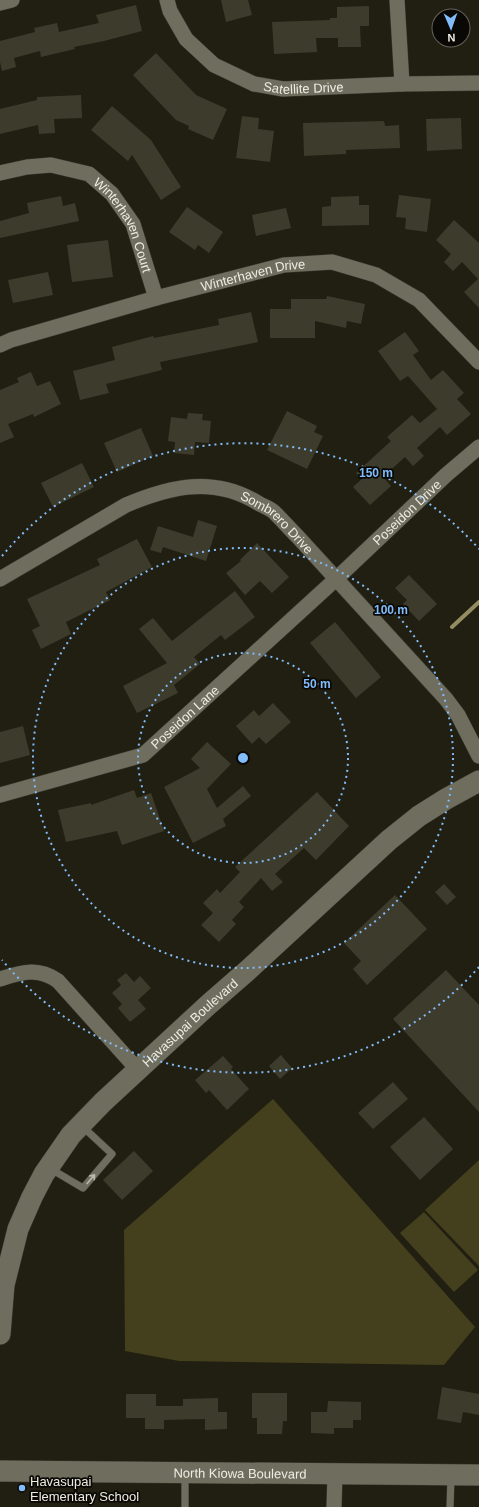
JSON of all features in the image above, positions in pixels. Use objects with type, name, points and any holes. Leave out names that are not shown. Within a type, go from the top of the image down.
[{"type":"street","points":[[0,3],[12,0]]},
{"type":"street","name":"Satellite Drive","points":[[167,0],[170,11],[186,39],[214,65],[254,84],[283,89],[402,84],[479,83]]},
{"type":"street","points":[[398,0],[402,84]]},
{"type":"street","name":"Winterhaven Court","points":[[0,173],[27,167],[51,165],[89,174],[112,194],[133,224],[156,298]]},
{"type":"street","name":"Winterhaven Drive","points":[[0,345],[11,340],[156,298],[284,265],[332,262],[376,275],[419,300],[479,362]]},
{"type":"street","name":"Poseidon Drive","points":[[336,580],[446,475],[479,447]]},
{"type":"street","name":"Sombrero Drive","points":[[0,579],[126,505],[146,496],[184,487],[196,486],[213,487],[248,497],[273,512],[446,699],[458,715],[479,756]]},
{"type":"street","name":"Poseidon Lane","points":[[0,795],[143,755],[336,580]]},
{"type":"street","name":"Havasupai Boulevard","points":[[0,1334],[2,1285],[18,1229],[32,1197],[71,1135],[103,1102],[389,840],[419,816],[479,781]]},
{"type":"street","points":[[0,979],[28,972],[41,972],[51,976],[58,981],[138,1070]]},
{"type":"street","name":"North Kiowa Boulevard","points":[[0,1471],[479,1475]]},
{"type":"street","points":[[334,1507],[335,1474]]},
{"type":"lane","points":[[49,1168],[83,1188],[112,1154],[81,1125]]},
{"type":"lane","points":[[185,1472],[185,1507]]},
{"type":"lane","points":[[450,1507],[452,1474]]},
{"type":"shaded area","points":[[273,1099],[475,1327],[444,1365],[179,1361],[125,1351],[124,1230]]},
{"type":"shaded area","points":[[479,1160],[479,1266],[425,1210]]},
{"type":"shaded area","points":[[424,1212],[478,1270],[454,1292],[400,1233]]},
{"type":"building","points":[[221,0],[248,0],[252,15],[226,22]]},
{"type":"building","points":[[136,5],[142,31],[74,47],[75,49],[41,57],[40,51],[14,58],[16,67],[2,71],[0,62],[0,41],[35,32],[34,28],[57,23],[59,32],[99,23],[96,15]]},
{"type":"building","points":[[369,6],[369,26],[360,26],[361,47],[338,47],[338,38],[316,38],[317,52],[274,54],[272,22],[330,20],[330,18],[337,18],[337,7]]},
{"type":"building","points":[[156,53],[196,95],[227,109],[213,140],[188,129],[189,126],[176,120],[133,75]]},
{"type":"building","points":[[81,95],[82,118],[54,119],[55,133],[39,134],[38,125],[0,134],[0,109],[37,100],[37,97]]},
{"type":"building","points":[[112,106],[151,140],[181,187],[161,200],[132,155],[128,161],[91,130]]},
{"type":"building","points":[[242,116],[259,118],[258,129],[274,131],[270,162],[236,158]]},
{"type":"building","points":[[461,118],[462,149],[427,151],[426,119]]},
{"type":"building","points":[[384,121],[385,126],[399,125],[400,148],[346,150],[346,154],[304,156],[303,123]]},
{"type":"building","points":[[399,195],[431,199],[427,232],[405,229],[406,218],[396,217]]},
{"type":"building","points":[[61,196],[63,206],[75,203],[79,221],[0,238],[0,221],[29,213],[27,203]]},
{"type":"building","points":[[359,196],[359,205],[369,205],[369,225],[322,226],[322,207],[331,206],[331,197]]},
{"type":"building","points":[[187,207],[223,232],[209,253],[198,245],[195,250],[169,232]]},
{"type":"building","points":[[286,208],[291,228],[256,236],[252,215]]},
{"type":"building","points":[[454,220],[479,243],[479,308],[464,292],[478,279],[462,262],[453,271],[444,262],[451,254],[436,240]]},
{"type":"building","points":[[108,240],[113,277],[72,282],[67,245]]},
{"type":"building","points":[[48,272],[53,295],[13,303],[8,280]]},
{"type":"building","points":[[327,296],[365,304],[361,324],[347,321],[346,328],[315,321],[315,338],[270,338],[270,309],[291,309],[291,299],[326,299]]},
{"type":"building","points":[[251,312],[258,342],[160,362],[162,370],[106,384],[109,393],[80,400],[73,371],[115,360],[112,347],[153,336],[154,338],[219,325],[218,319]]},
{"type":"building","points":[[405,332],[419,351],[413,355],[431,380],[443,370],[464,393],[457,399],[471,414],[447,435],[440,427],[417,448],[424,456],[413,466],[405,457],[383,477],[391,486],[370,505],[353,487],[362,479],[356,473],[391,441],[387,437],[412,415],[420,423],[437,409],[408,376],[400,381],[378,351]]},
{"type":"building","points":[[31,372],[37,386],[50,381],[61,404],[34,417],[33,414],[8,424],[14,437],[0,443],[0,390],[19,382],[17,378]]},
{"type":"building","points":[[287,411],[317,426],[314,432],[323,436],[307,469],[267,450]]},
{"type":"building","points":[[188,413],[203,414],[202,420],[211,421],[209,443],[195,442],[194,455],[174,453],[175,442],[168,441],[171,417],[187,419]]},
{"type":"building","points":[[141,428],[153,456],[117,472],[104,443]]},
{"type":"building","points":[[82,463],[94,487],[53,507],[41,483]]},
{"type":"building","points":[[198,520],[217,526],[206,561],[163,547],[161,553],[150,550],[158,526],[193,537]]},
{"type":"building","points":[[137,539],[152,567],[106,592],[110,600],[66,622],[71,634],[41,649],[32,630],[40,626],[27,599],[100,565],[97,559]]},
{"type":"building","points":[[257,543],[289,577],[272,593],[260,581],[245,595],[226,573],[241,561],[240,560]]},
{"type":"building","points":[[409,575],[437,604],[419,621],[403,604],[407,600],[395,588]]},
{"type":"building","points":[[235,591],[255,617],[225,640],[221,635],[194,657],[200,664],[174,685],[178,693],[137,713],[123,686],[167,663],[139,629],[153,618],[172,641]]},
{"type":"building","points":[[335,622],[381,677],[356,698],[310,643]]},
{"type":"building","points":[[273,703],[291,722],[266,744],[259,737],[252,744],[236,726],[254,710],[259,716]]},
{"type":"building","points":[[23,726],[30,755],[0,763],[0,732]]},
{"type":"building","points":[[207,742],[231,764],[207,789],[217,808],[243,786],[251,796],[223,819],[226,826],[193,843],[164,787],[200,768],[191,759]]},
{"type":"building","points":[[134,790],[137,798],[151,793],[164,831],[122,845],[117,831],[66,842],[58,810],[91,803],[91,805]]},
{"type":"building","points":[[317,792],[349,826],[316,860],[304,848],[275,874],[283,882],[272,891],[261,878],[239,902],[244,907],[232,920],[236,924],[219,942],[201,925],[213,913],[203,903],[217,889],[220,893],[240,872],[235,867]]},
{"type":"building","points":[[444,884],[456,897],[447,905],[435,892]]},
{"type":"building","points":[[395,895],[427,929],[367,985],[353,969],[361,961],[344,943]]},
{"type":"building","points":[[446,970],[479,1005],[479,1112],[393,1019]]},
{"type":"building","points":[[126,973],[134,982],[140,976],[151,988],[138,1000],[146,1009],[130,1022],[118,1008],[122,1004],[112,993],[121,985],[117,980]]},
{"type":"building","points":[[281,1055],[292,1068],[280,1079],[269,1066]]},
{"type":"building","points":[[223,1056],[233,1067],[231,1069],[249,1089],[227,1110],[209,1090],[206,1093],[195,1080]]},
{"type":"building","points":[[393,1082],[408,1099],[373,1129],[358,1113]]},
{"type":"building","points":[[424,1117],[453,1149],[420,1180],[390,1147]]},
{"type":"building","points":[[134,1151],[153,1171],[122,1200],[103,1180]]},
{"type":"building","points":[[442,1387],[479,1394],[479,1415],[463,1412],[461,1423],[437,1419]]},
{"type":"building","points":[[252,1393],[287,1393],[287,1421],[283,1421],[282,1434],[257,1434],[257,1418],[252,1418]]},
{"type":"building","points":[[126,1394],[156,1394],[156,1406],[183,1406],[183,1399],[218,1398],[218,1412],[227,1412],[227,1429],[205,1430],[205,1419],[164,1420],[164,1429],[145,1429],[145,1418],[126,1418]]},
{"type":"building","points":[[328,1401],[361,1402],[361,1420],[353,1420],[353,1428],[334,1428],[334,1434],[311,1433],[311,1412],[327,1412]]},
{"type":"waterway","points":[[452,627],[479,602]]},
{"type":"place","name":"Havasupai Elementary School","points":[[22,1488]]}]
